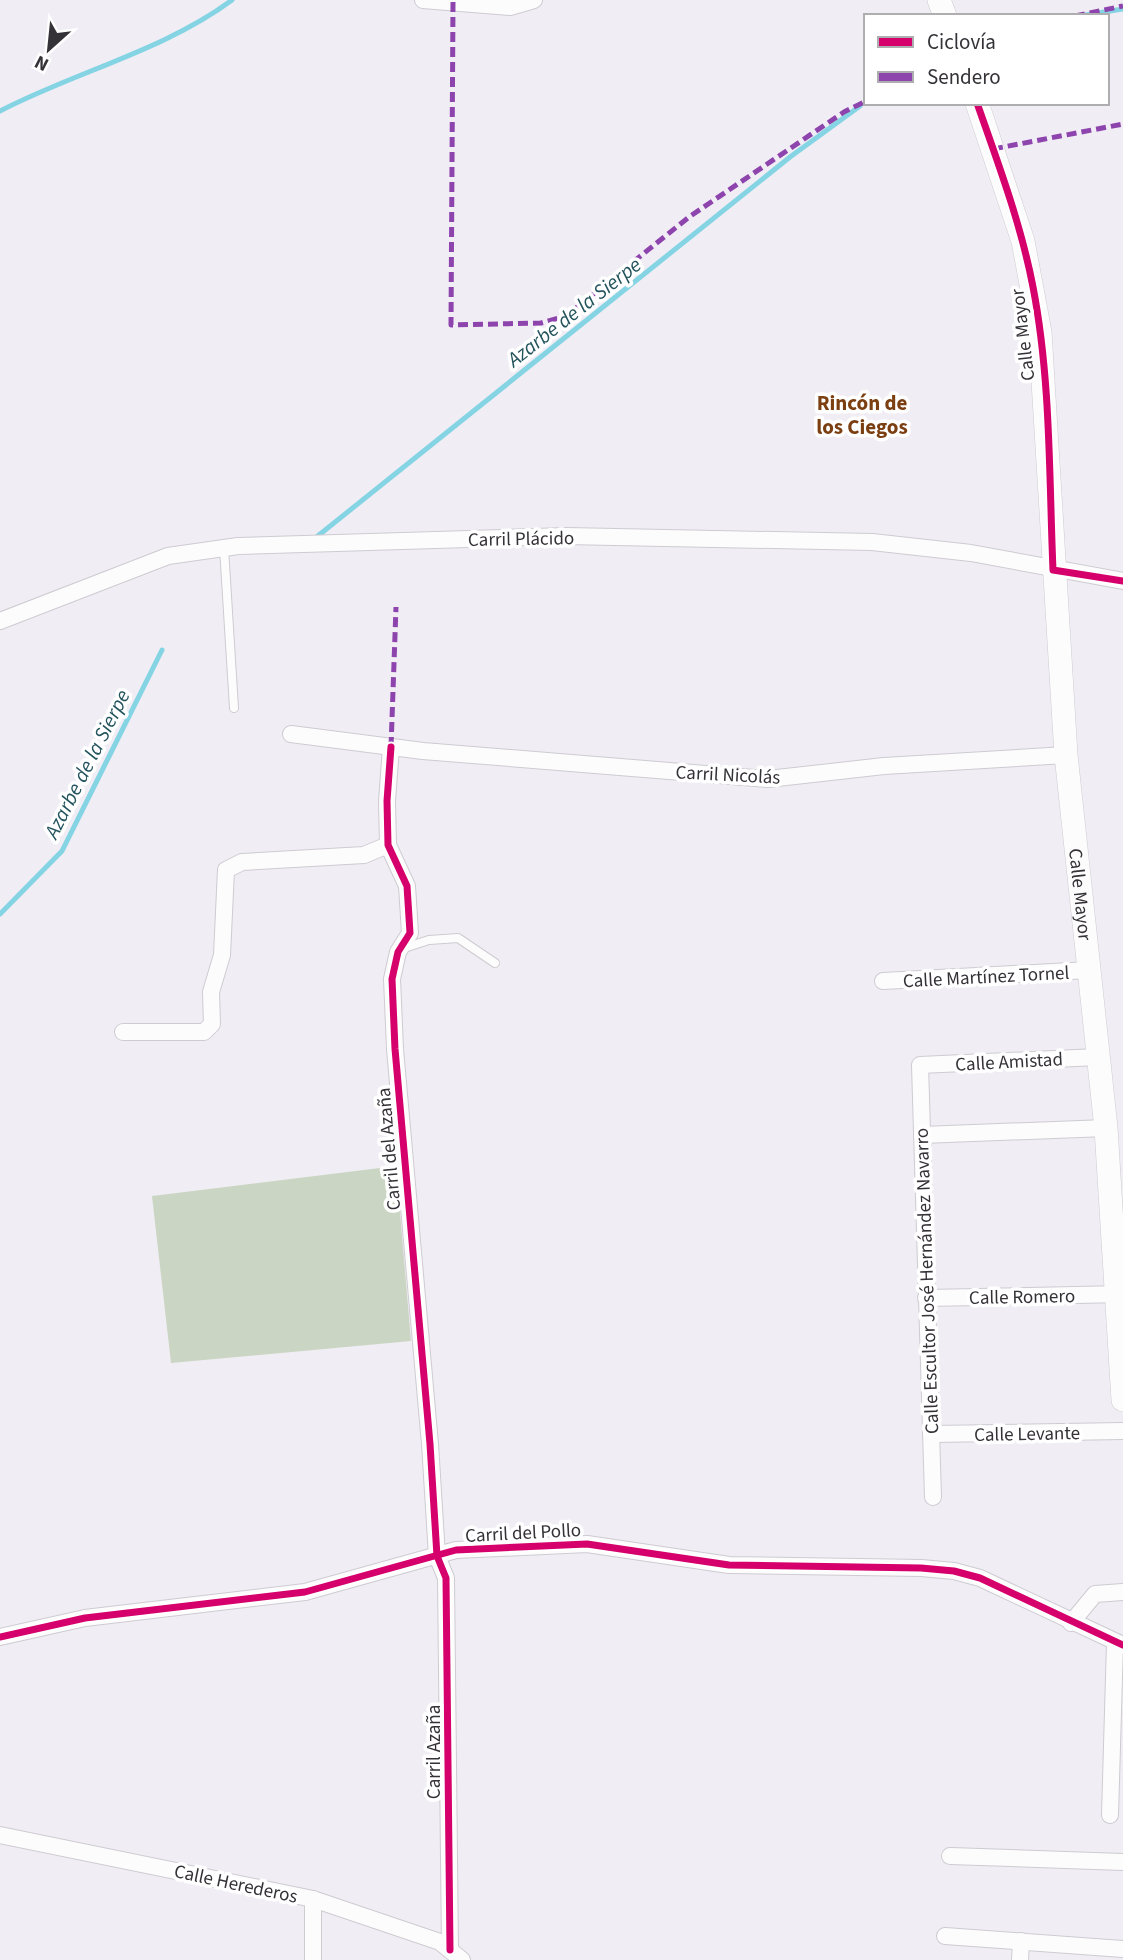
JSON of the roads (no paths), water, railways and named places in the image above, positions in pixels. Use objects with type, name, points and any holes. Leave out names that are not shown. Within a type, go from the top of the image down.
[{"type":"main road","name":"Calle Mayor","points":[[978,105],[1023,241],[1043,356],[1053,570],[1066,755],[1121,1294],[1123,1400]]},
{"type":"street","points":[[423,0],[510,7],[534,0]]},
{"type":"street","name":"Carril Plácido","points":[[0,621],[168,556],[223,548],[566,536],[872,542],[971,553],[1123,581]]},
{"type":"street","name":"Carril Nicolás","points":[[291,734],[391,747],[768,779],[884,766],[1066,755]]},
{"type":"street","name":"Carril del Azaña","points":[[391,747],[387,801],[388,845],[407,886],[410,933],[398,952],[393,979],[395,1049],[430,1444],[437,1556]]},
{"type":"street","points":[[123,1032],[204,1032],[212,1024],[211,992],[216,967],[222,955],[226,870],[242,862],[364,855],[388,845]]},
{"type":"street","name":"Calle Martínez Tornel","points":[[883,981],[1088,970]]},
{"type":"street","name":"Calle Amistad","points":[[920,1065],[1098,1057]]},
{"type":"street","name":"Calle Escultor José Hernández Navarro","points":[[920,1065],[933,1497]]},
{"type":"street","points":[[922,1135],[1106,1128]]},
{"type":"street","name":"Calle Romero","points":[[926,1298],[1121,1294]]},
{"type":"street","name":"Calle Levante","points":[[931,1434],[1123,1432]]},
{"type":"street","name":"Carril del Pollo","points":[[0,1637],[85,1618],[305,1592],[456,1550],[587,1544],[729,1565],[921,1567],[980,1578],[1119,1644]]},
{"type":"street","name":"Carril Azaña","points":[[437,1556],[446,1578],[456,1955]]},
{"type":"street","points":[[1071,1623],[1095,1594],[1123,1592]]},
{"type":"street","points":[[1110,1815],[1117,1770],[1119,1644]]},
{"type":"street","name":"Calle Herederos","points":[[0,1835],[313,1899],[440,1942],[456,1955]]},
{"type":"street","points":[[950,1856],[1123,1862]]},
{"type":"street","points":[[313,1899],[313,1960]]},
{"type":"street","points":[[944,1936],[1123,1949]]},
{"type":"street","points":[[1020,1960],[1021,1941]]},
{"type":"lane","points":[[223,548],[234,708]]},
{"type":"lane","points":[[398,952],[429,940],[458,939],[495,963]]},
{"type":"waterway","points":[[0,111],[149,47],[206,18],[232,0]]},
{"type":"waterway","name":"Azarbe de la Sierpe","points":[[1092,14],[1123,9]]},
{"type":"waterway","name":"Azarbe de la Sierpe","points":[[314,539],[790,157],[860,106]]},
{"type":"waterway","name":"Azarbe de la Sierpe","points":[[0,914],[62,851],[162,650]]},
{"type":"district","name":"Rincón de los Ciegos","points":[[862,415]]}]
